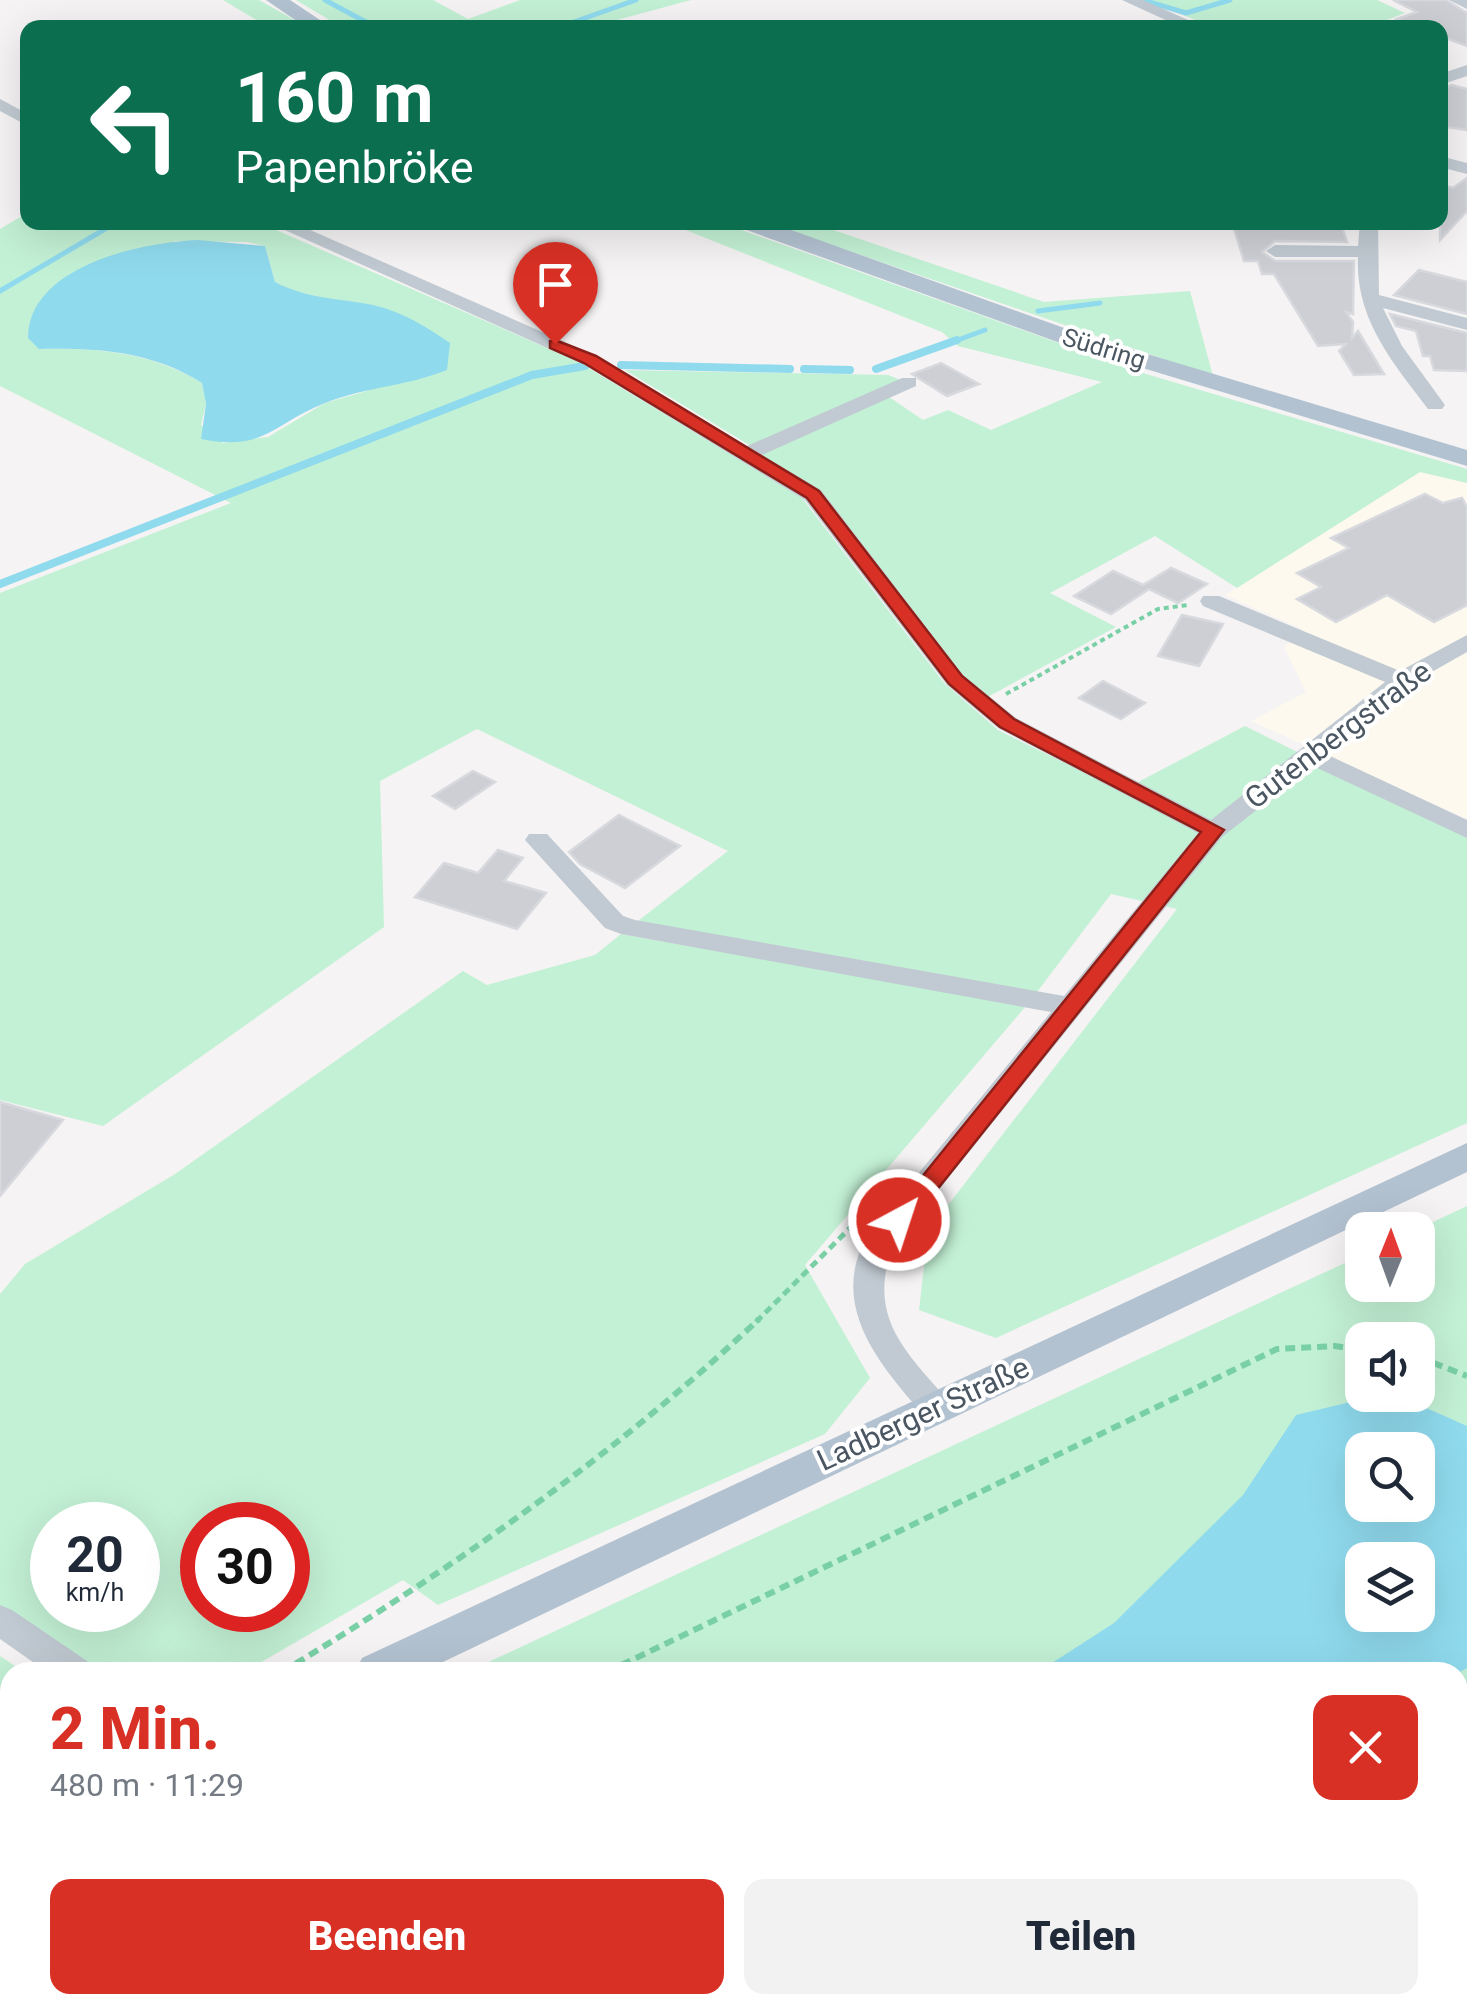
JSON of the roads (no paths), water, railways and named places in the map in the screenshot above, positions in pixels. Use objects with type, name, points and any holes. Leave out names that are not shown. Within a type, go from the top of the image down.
[{"type":"main road","points":[[276,0],[309,20]]},
{"type":"main road","name":"Südring","points":[[768,230],[1072,339],[1467,458]]},
{"type":"main road","name":"Ladberger Straße","points":[[399,1662],[1467,1156]]},
{"type":"street","points":[[1130,0],[1179,20]]},
{"type":"street","points":[[1457,0],[1467,4]]},
{"type":"street","points":[[294,230],[590,360],[813,494],[956,680],[980,704],[1007,723],[1213,830]]},
{"type":"street","points":[[1369,230],[1367,280],[1372,300],[1390,344],[1435,405]]},
{"type":"street","points":[[1275,250],[1369,252]]},
{"type":"street","points":[[1372,300],[1467,324]]},
{"type":"street","points":[[747,454],[909,382]]},
{"type":"street","points":[[1211,601],[1400,680]]},
{"type":"street","name":"Gutenbergstraße","points":[[936,1408],[885,1348],[865,1302],[868,1266],[878,1244],[1074,1007],[1213,830],[1311,756],[1400,680],[1467,642]]},
{"type":"street","points":[[1311,756],[1467,830]]},
{"type":"street","points":[[538,840],[614,922],[630,928],[1074,1007]]},
{"type":"street","points":[[0,1620],[60,1662]]},
{"type":"water","points":[[198,240],[265,246],[275,282],[287,288],[383,308],[413,320],[450,343],[447,370],[325,403],[255,439],[223,442],[201,439],[206,404],[202,383],[183,372],[124,354],[39,349],[28,338],[33,313],[47,293],[67,276],[120,253]]},
{"type":"water","points":[[1345,1403],[1345,1412],[1435,1412],[1467,1426],[1467,1662],[1054,1662],[1114,1623],[1243,1495],[1296,1415]]},
{"type":"waterway","points":[[325,0],[362,20]]},
{"type":"waterway","points":[[580,20],[636,0]]},
{"type":"waterway","points":[[1143,0],[1186,13],[1230,0]]},
{"type":"waterway","points":[[0,291],[103,230]]},
{"type":"waterway","points":[[1038,311],[1100,303]]},
{"type":"waterway","points":[[950,343],[985,330]]},
{"type":"waterway","points":[[876,369],[957,340]]},
{"type":"waterway","points":[[621,365],[790,369]]},
{"type":"waterway","points":[[0,584],[532,375],[585,366]]},
{"type":"waterway","points":[[804,369],[850,370]]}]
